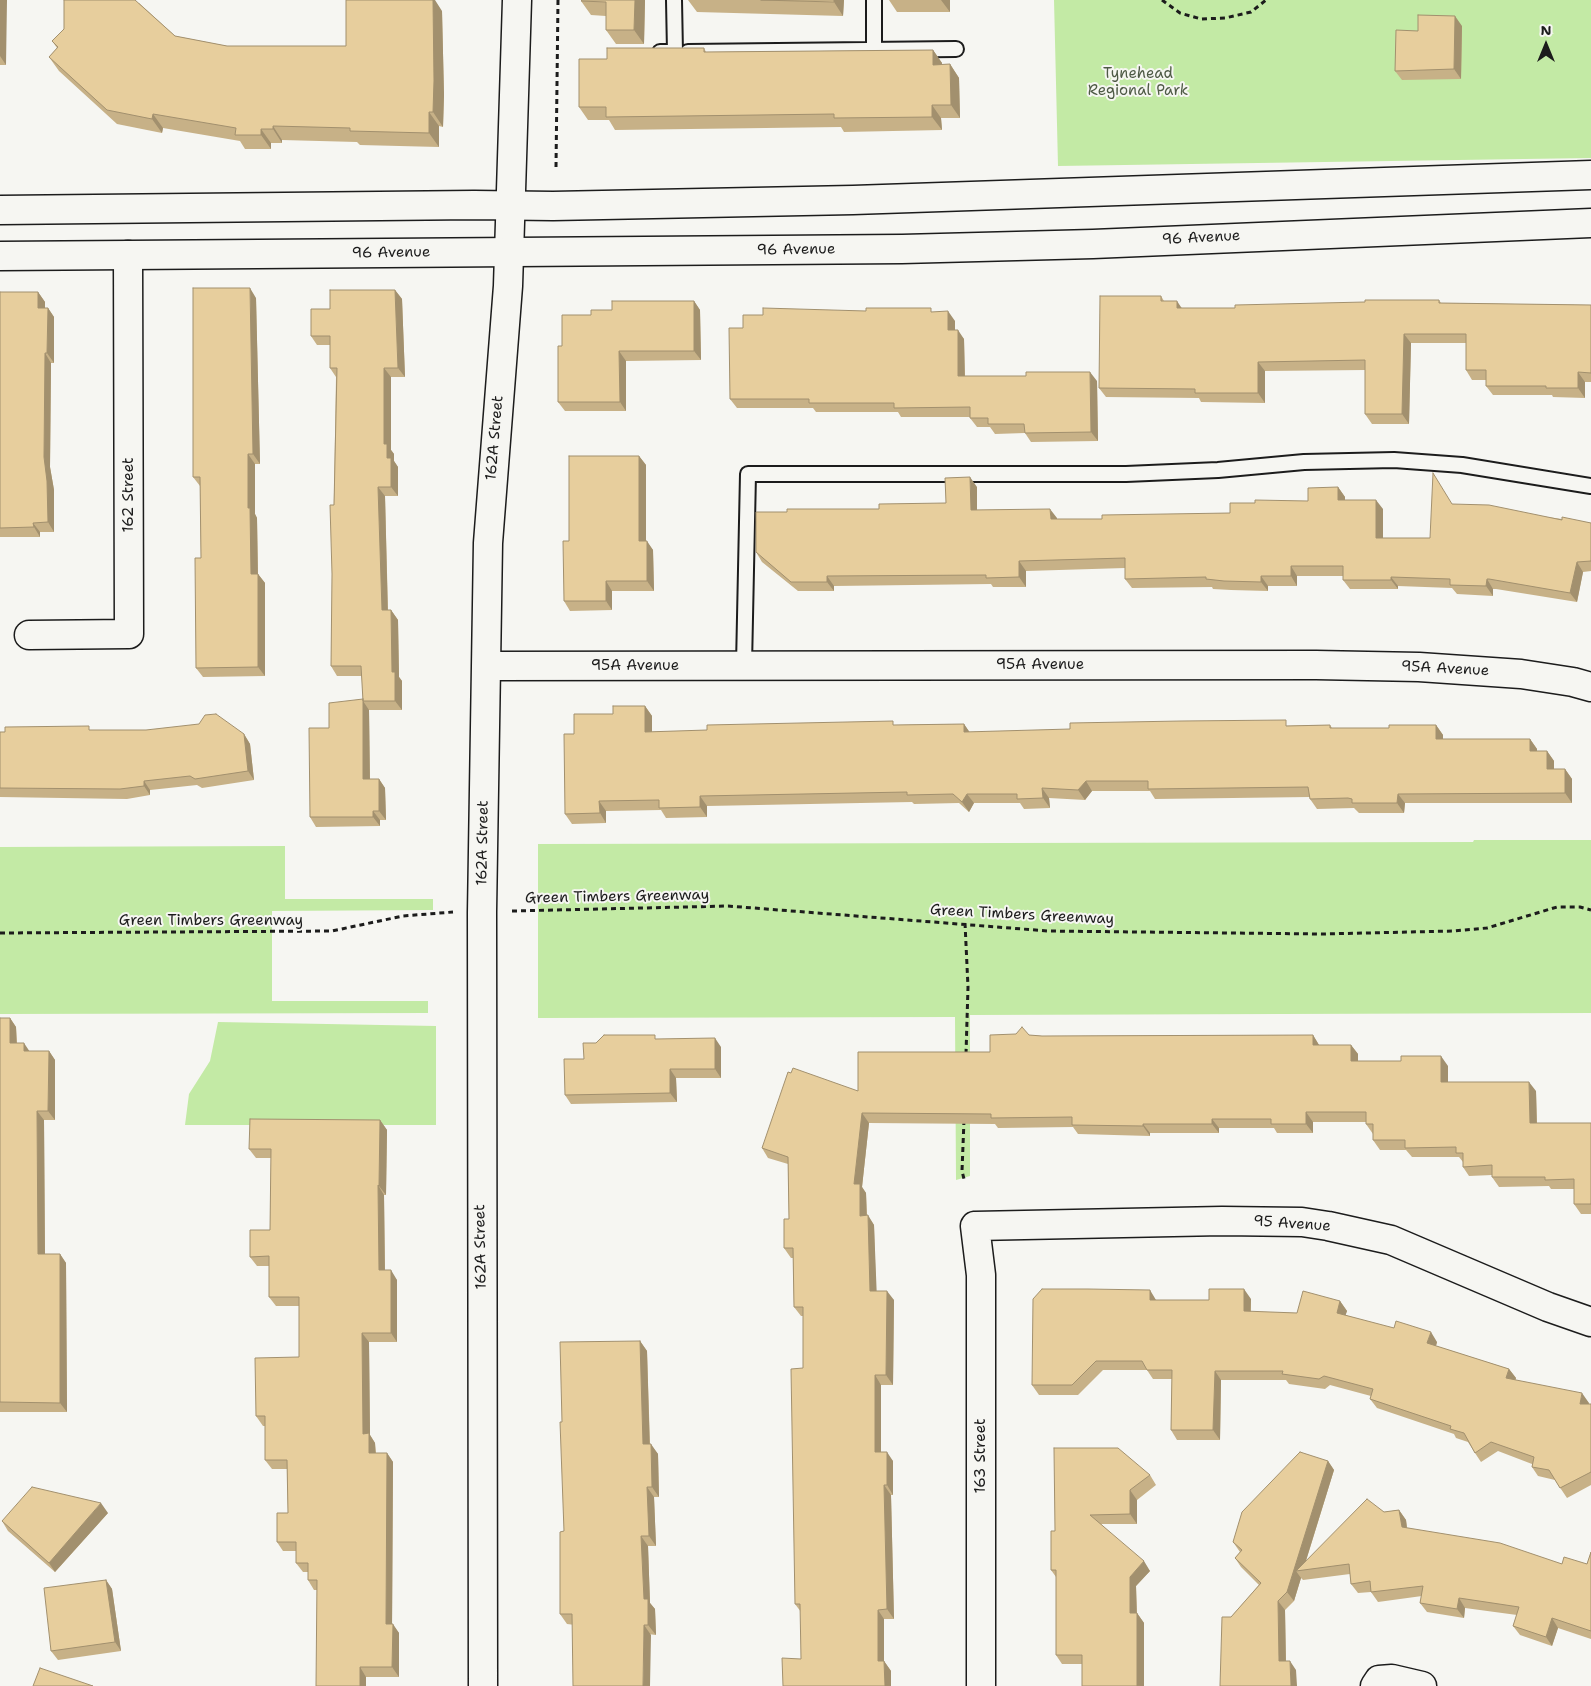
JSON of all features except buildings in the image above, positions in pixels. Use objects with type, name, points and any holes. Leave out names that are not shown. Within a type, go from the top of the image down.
[{"type":"street","name":"162A Street","points":[[482,1686],[482,932],[490,505],[509,253],[517,0]]},
{"type":"street","points":[[0,210],[553,206],[853,200],[1591,175]]},
{"type":"street","name":"96 Avenue","points":[[0,256],[902,249],[1093,244],[1591,223]]},
{"type":"street","name":"162 Street","points":[[29,635],[129,634],[128,255]]},
{"type":"street","name":"95A Avenue","points":[[487,666],[1316,665],[1419,667],[1521,674],[1573,682],[1591,687]]},
{"type":"street","name":"95 Avenue","points":[[975,1226],[1231,1221],[1302,1222],[1328,1226],[1391,1240],[1548,1307],[1591,1322]]},
{"type":"street","name":"163 Street","points":[[975,1226],[981,1275],[981,1686]]},
{"type":"street","points":[[1374,1686],[1379,1680],[1392,1679],[1422,1686]]},
{"type":"lane","points":[[674,0],[675,52]]},
{"type":"lane","points":[[874,0],[874,50]]},
{"type":"lane","points":[[648,52],[956,49]]},
{"type":"lane","points":[[744,665],[748,474],[1126,474],[1218,470],[1304,462],[1394,460],[1462,465],[1591,486]]},
{"type":"path","points":[[556,166],[558,0]]},
{"type":"path","points":[[1162,0],[1180,13],[1201,19],[1225,18],[1251,12],[1266,0]]},
{"type":"path","name":"Green Timbers Greenway","points":[[508,911],[728,906],[1068,931],[1322,934],[1452,932],[1487,928],[1557,907],[1580,907],[1591,910]]},
{"type":"path","name":"Green Timbers Greenway","points":[[0,933],[332,932],[403,916],[450,912]]},
{"type":"path","points":[[965,923],[968,987],[966,1064]]},
{"type":"path","points":[[964,1112],[962,1171],[964,1179]]},
{"type":"green space","name":"Tynehead Regional Park","points":[[1054,0],[1591,0],[1591,158],[1058,166]]},
{"type":"green space","points":[[1474,840],[1591,840],[1591,1013],[970,1015],[970,1176],[956,1180],[955,1017],[538,1018],[538,844],[1473,842]]},
{"type":"green space","points":[[285,846],[285,899],[433,899],[433,910],[272,911],[272,1001],[428,1001],[428,1013],[0,1014],[0,847]]},
{"type":"green space","points":[[218,1022],[436,1026],[436,1125],[185,1125],[189,1094],[210,1061]]}]
